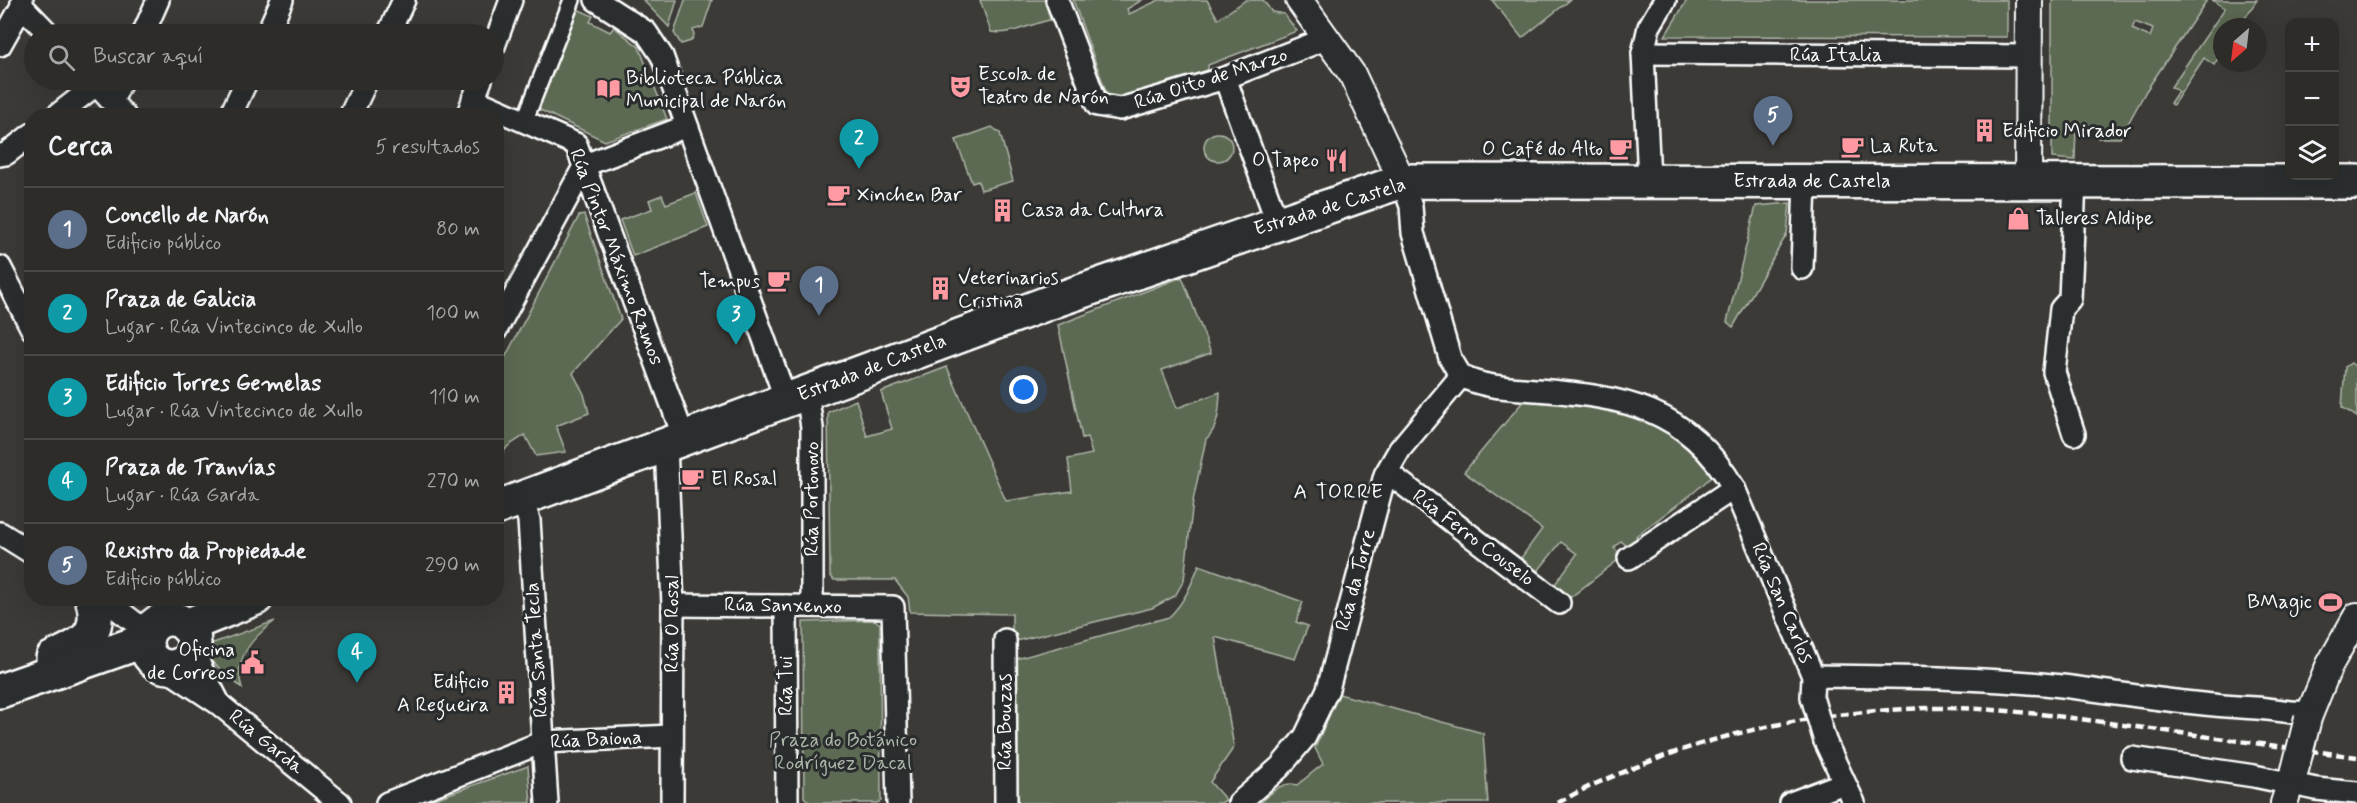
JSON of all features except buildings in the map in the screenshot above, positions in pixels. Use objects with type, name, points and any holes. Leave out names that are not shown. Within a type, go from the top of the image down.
[{"type":"main road","name":"Estrada de Castela","points":[[504,506],[1056,300],[1277,222],[1402,181],[2357,182]]},
{"type":"main road","points":[[11,687],[31,667],[78,647],[86,641],[94,628],[101,606]]},
{"type":"main road","points":[[11,687],[235,606]]},
{"type":"street","points":[[147,24],[158,0]]},
{"type":"street","points":[[271,24],[282,0]]},
{"type":"street","points":[[393,24],[404,0]]},
{"type":"street","points":[[502,24],[511,0]]},
{"type":"street","points":[[524,122],[572,0]]},
{"type":"street","name":"Rúa Portonovo","points":[[596,0],[635,24],[654,41],[662,56],[687,126],[812,428],[812,606]]},
{"type":"street","name":"Rúa Oito de Marzo","points":[[1057,0],[1097,105],[1120,109],[1226,78],[1328,38]]},
{"type":"street","points":[[1299,0],[1352,74],[1402,181],[1411,206],[1413,233],[1446,346],[1461,376]]},
{"type":"street","points":[[1649,180],[1643,53],[1649,27],[1665,0]]},
{"type":"street","points":[[2028,182],[2029,0]]},
{"type":"street","points":[[0,45],[22,3],[40,24]]},
{"type":"street","name":"Rúa Italia","points":[[1643,53],[2028,56]]},
{"type":"street","points":[[1226,78],[1277,222]]},
{"type":"street","points":[[65,108],[85,90]]},
{"type":"street","points":[[101,90],[118,108]]},
{"type":"street","points":[[118,108],[121,90]]},
{"type":"street","points":[[234,108],[242,90]]},
{"type":"street","points":[[354,108],[362,90]]},
{"type":"street","points":[[470,107],[477,90]]},
{"type":"street","name":"Rúa Pintor Máximo Ramos","points":[[504,116],[524,122],[576,144],[585,165],[675,442]]},
{"type":"street","points":[[504,315],[585,165],[687,126]]},
{"type":"street","points":[[0,155],[6,154],[24,140]]},
{"type":"street","points":[[1802,268],[1805,181]]},
{"type":"street","points":[[2074,434],[2054,372],[2061,309],[2070,299],[2075,182]]},
{"type":"street","points":[[0,267],[24,314]]},
{"type":"street","name":"Rúa da Torre","points":[[1239,803],[1280,767],[1305,737],[1328,689],[1381,485],[1400,449],[1461,376]]},
{"type":"street","name":"Rúa San Carlos","points":[[1461,376],[1477,384],[1504,388],[1610,398],[1646,409],[1668,420],[1698,442],[1722,469],[1734,488],[1813,675],[1961,678],[2063,686],[2222,707],[2259,708],[2309,715]]},
{"type":"street","name":"Rúa O Rosal","points":[[672,803],[675,442]]},
{"type":"street","name":"Rúa Ferro Couselo","points":[[1387,472],[1559,603]]},
{"type":"street","points":[[1629,558],[1734,488]]},
{"type":"street","name":"Rúa Santa Tecla","points":[[504,507],[529,520],[547,803]]},
{"type":"street","points":[[0,533],[24,548]]},
{"type":"street","name":"Rúa Sanxenxo","points":[[673,605],[893,607],[898,803]]},
{"type":"street","points":[[113,606],[167,632]]},
{"type":"street","name":"Rúa Tui","points":[[786,606],[787,803]]},
{"type":"street","points":[[2290,786],[2309,715],[2339,645],[2357,616]]},
{"type":"street","name":"Rúa Garda","points":[[167,632],[219,704],[340,803]]},
{"type":"street","name":"Rúa Garda","points":[[167,632],[200,666],[219,704]]},
{"type":"street","name":"Rúa Bouzas","points":[[1005,640],[1006,803]]},
{"type":"street","points":[[1813,675],[1812,697],[1825,741],[1854,803]]},
{"type":"street","name":"Rúa Baiona","points":[[387,803],[543,742],[672,736]]},
{"type":"street","points":[[2132,758],[2254,776],[2290,786],[2357,793]]},
{"type":"street","points":[[1791,803],[1844,783]]},
{"type":"green space","points":[[643,0],[677,0],[669,27]]},
{"type":"green space","points":[[685,0],[712,0],[703,27],[693,30],[694,35],[691,41],[681,44],[674,33]]},
{"type":"green space","points":[[980,0],[1046,0],[1050,20],[1013,31],[991,32]]},
{"type":"green space","points":[[1073,0],[1142,0],[1127,9],[1129,14],[1159,0],[1207,0],[1218,19],[1246,0],[1263,0],[1272,12],[1284,14],[1297,31],[1208,65],[1208,70],[1119,101],[1108,97]]},
{"type":"green space","points":[[1492,0],[1570,0],[1522,38]]},
{"type":"green space","points":[[1687,0],[2007,0],[2007,37],[1665,36]]},
{"type":"green space","points":[[2052,0],[2207,0],[2146,91],[2120,138],[2097,138],[2096,126],[2076,126],[2075,160],[2052,158]],"holes":[[[2135,22],[2153,29],[2150,37],[2132,29]]]},
{"type":"green space","points":[[2212,0],[2257,0],[2245,18],[2218,18],[2225,8]]},
{"type":"green space","points":[[575,8],[593,16],[590,22],[610,32],[614,27],[639,47],[667,119],[605,141],[536,108]]},
{"type":"green space","points":[[2213,26],[2213,64],[2204,58],[2173,105],[2170,103],[2178,91],[2171,87]]},
{"type":"green space","points":[[992,127],[1000,133],[1013,181],[981,190],[978,181],[972,183],[956,140]]},
{"type":"green space","points":[[1218,133],[1228,137],[1232,147],[1228,157],[1218,161],[1208,157],[1204,147],[1208,137]]},
{"type":"green space","points":[[696,193],[708,227],[633,256],[620,220],[652,209],[649,200],[662,195],[666,204]]},
{"type":"green space","points":[[1790,203],[1787,234],[1733,327],[1727,322],[1756,206]]},
{"type":"green space","points":[[584,215],[621,319],[573,373],[584,394],[589,413],[556,426],[566,452],[536,456],[525,435],[504,451],[504,360],[579,216]]},
{"type":"green space","points":[[1182,277],[1211,353],[1162,370],[1177,408],[1220,392],[1218,418],[1214,429],[1206,439],[1193,501],[1184,580],[1175,596],[1152,608],[1012,642],[1012,614],[910,612],[908,597],[895,580],[834,580],[830,575],[828,412],[856,400],[867,436],[892,429],[881,392],[947,367],[1006,501],[1072,491],[1068,459],[1092,454],[1087,437],[1082,438],[1058,325]]},
{"type":"green space","points":[[2351,363],[2357,368],[2357,417],[2342,407],[2345,367]]},
{"type":"green space","points":[[1556,398],[1646,418],[1676,436],[1716,473],[1636,536],[1640,541],[1631,549],[1621,541],[1614,548],[1623,556],[1571,597],[1555,584],[1577,554],[1561,542],[1538,571],[1521,558],[1542,529],[1464,472],[1525,399]]},
{"type":"green space","points":[[1199,565],[1303,602],[1296,622],[1308,626],[1295,659],[1215,637],[1234,747],[1210,782],[1226,800],[1221,803],[1017,803],[1016,659],[1169,617],[1183,599]]},
{"type":"green space","name":"Praza do Botánico Rodríguez Dacal","points":[[875,620],[880,624],[881,801],[877,803],[810,803],[804,797],[803,622]]},
{"type":"green space","points":[[275,621],[259,634],[242,658],[240,677],[242,688],[203,654],[202,647]]},
{"type":"green space","points":[[1339,694],[1483,733],[1488,803],[1260,803],[1281,786],[1297,785],[1323,764],[1315,748]]},
{"type":"green space","points":[[528,766],[531,803],[423,803]]},
{"type":"railway","points":[[1558,803],[1626,771],[1717,739],[1751,730],[1822,717],[1893,710],[1955,708],[2033,713],[2357,757]]},
{"type":"place","name":"Escola de Teatro de Narón","points":[[960,86]]},
{"type":"place","name":"Biblioteca Pública Municipal de Narón","points":[[608,89]]},
{"type":"place","name":"Edificio Mirador","points":[[1984,131]]},
{"type":"place","name":"Rexistro da Propiedade","points":[[1773,146]]},
{"type":"place","name":"La Ruta","points":[[1852,146]]},
{"type":"place","name":"O Café do Alto","points":[[1621,149]]},
{"type":"place","name":"O Tapeo","points":[[1337,160]]},
{"type":"place","name":"Praza de Galicia","points":[[859,169]]},
{"type":"place","name":"Xinchen Bar","points":[[839,195]]},
{"type":"place","name":"Casa da Cultura","points":[[1003,210]]},
{"type":"place","name":"Talleres Aldipe","points":[[2018,218]]},
{"type":"place","name":"Tempus","points":[[778,281]]},
{"type":"place","name":"Veterinarios Cristina","points":[[940,289]]},
{"type":"place","name":"Concello de Narón","points":[[819,316]]},
{"type":"place","name":"Edificio Torres Gemelas","points":[[736,345]]},
{"type":"place","name":"El Rosal","points":[[693,479]]},
{"type":"place","name":"BMagic","points":[[2330,602]]},
{"type":"place","name":"Oficina de Correos","points":[[253,662]]},
{"type":"place","name":"Praza de Tranvías","points":[[357,683]]},
{"type":"place","name":"Edificio A Regueira","points":[[507,693]]},
{"type":"district","name":"A TORRE","points":[[1339,492]]}]
